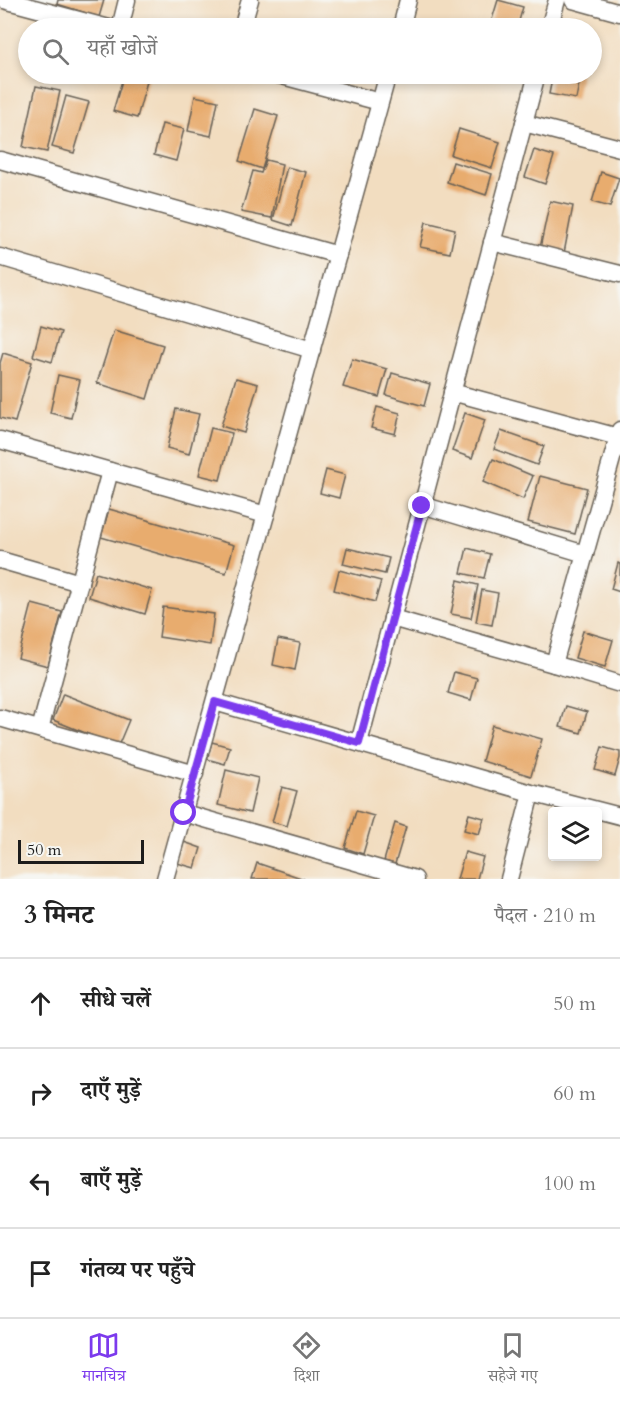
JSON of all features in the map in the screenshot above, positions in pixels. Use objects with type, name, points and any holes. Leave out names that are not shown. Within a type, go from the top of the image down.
[{"type":"street","points":[[4,0],[72,18]]},
{"type":"street","points":[[123,18],[128,0]]},
{"type":"street","points":[[245,18],[250,0]]},
{"type":"street","points":[[404,18],[408,0]]},
{"type":"street","points":[[552,18],[556,0]]},
{"type":"street","points":[[573,0],[620,13]]},
{"type":"street","points":[[312,84],[380,102]]},
{"type":"street","points":[[165,879],[385,84]]},
{"type":"street","points":[[359,743],[534,84]]},
{"type":"street","points":[[524,123],[620,148]]},
{"type":"street","points":[[0,160],[338,255]]},
{"type":"street","points":[[492,242],[620,274]]},
{"type":"street","points":[[0,257],[312,350]]},
{"type":"street","points":[[452,392],[619,434],[554,664]]},
{"type":"street","points":[[0,440],[266,515]]},
{"type":"street","points":[[40,729],[110,471]]},
{"type":"street","points":[[422,506],[585,554]]},
{"type":"street","points":[[0,560],[80,583]]},
{"type":"street","points":[[392,618],[620,684]]},
{"type":"street","points":[[215,702],[531,793],[620,816]]},
{"type":"street","points":[[0,718],[195,774]]},
{"type":"street","points":[[509,879],[531,793]]},
{"type":"street","points":[[184,813],[415,879]]},
{"type":"building","points":[[58,0],[104,0],[99,17],[57,4]]},
{"type":"building","points":[[498,0],[523,7],[520,18],[492,18]]},
{"type":"building","points":[[121,84],[146,84],[137,118],[113,111]]},
{"type":"building","points":[[551,84],[579,84],[576,99],[549,94]]},
{"type":"building","points":[[36,86],[60,91],[47,152],[23,147]]},
{"type":"building","points":[[66,96],[89,102],[74,153],[52,147]]},
{"type":"building","points":[[195,96],[218,101],[211,136],[188,131]]},
{"type":"building","points":[[255,109],[278,116],[262,169],[239,161]]},
{"type":"building","points":[[162,124],[184,129],[176,161],[154,155]]},
{"type":"building","points":[[459,129],[500,142],[492,168],[451,155]]},
{"type":"building","points":[[534,150],[554,156],[545,184],[525,177]]},
{"type":"building","points":[[266,160],[282,164],[272,218],[241,212],[253,171],[261,173]]},
{"type":"building","points":[[453,162],[492,174],[486,195],[447,182]]},
{"type":"building","points":[[287,167],[306,172],[292,226],[273,220]]},
{"type":"building","points":[[601,172],[619,178],[610,207],[592,202]]},
{"type":"building","points":[[550,201],[573,206],[564,253],[540,248]]},
{"type":"building","points":[[426,222],[455,229],[450,253],[420,247]]},
{"type":"building","points":[[41,326],[61,332],[52,362],[33,356]]},
{"type":"building","points":[[114,330],[163,345],[147,399],[97,383]]},
{"type":"building","points":[[3,353],[32,362],[15,422],[0,418],[0,363]]},
{"type":"building","points":[[352,359],[387,369],[379,397],[343,387]]},
{"type":"building","points":[[392,373],[430,384],[424,406],[386,395]]},
{"type":"building","points":[[58,375],[80,380],[71,418],[50,413]]},
{"type":"building","points":[[236,378],[258,384],[244,433],[221,426]]},
{"type":"building","points":[[377,407],[400,413],[395,434],[371,428]]},
{"type":"building","points":[[176,409],[199,414],[189,454],[167,448]]},
{"type":"building","points":[[465,413],[485,420],[472,458],[452,451]]},
{"type":"building","points":[[211,428],[232,433],[220,480],[199,475]]},
{"type":"building","points":[[501,431],[544,446],[537,465],[494,449]]},
{"type":"building","points":[[493,459],[533,476],[523,499],[483,482]]},
{"type":"building","points":[[326,470],[345,475],[339,498],[320,493]]},
{"type":"building","points":[[540,476],[587,488],[575,534],[528,522]]},
{"type":"building","points":[[109,509],[234,545],[226,573],[101,537]]},
{"type":"building","points":[[347,548],[389,558],[385,574],[343,564]]},
{"type":"building","points":[[467,548],[490,554],[484,578],[461,573]]},
{"type":"building","points":[[618,563],[620,564],[620,592],[611,589]]},
{"type":"building","points":[[339,570],[381,581],[375,602],[334,590]]},
{"type":"building","points":[[96,573],[152,590],[145,614],[89,597]]},
{"type":"building","points":[[458,580],[478,585],[471,618],[451,614]]},
{"type":"building","points":[[482,590],[498,593],[492,625],[476,622]]},
{"type":"building","points":[[32,604],[62,612],[48,666],[18,658]]},
{"type":"building","points":[[163,607],[214,614],[210,645],[159,637]]},
{"type":"building","points":[[583,631],[613,640],[605,667],[575,658]]},
{"type":"building","points":[[278,639],[300,643],[295,670],[273,665]]},
{"type":"building","points":[[454,672],[477,678],[471,700],[448,693]]},
{"type":"building","points":[[63,694],[129,720],[118,746],[53,720]]},
{"type":"building","points":[[566,706],[587,712],[581,733],[560,727]]},
{"type":"building","points":[[492,725],[542,739],[531,776],[482,761]]},
{"type":"building","points":[[212,742],[230,747],[225,764],[207,759]]},
{"type":"building","points":[[602,747],[620,752],[615,776],[595,770]]},
{"type":"building","points":[[226,770],[258,778],[250,813],[218,805]]},
{"type":"building","points":[[282,787],[297,791],[287,826],[272,822]]},
{"type":"building","points":[[356,811],[374,816],[363,854],[345,848]]},
{"type":"building","points":[[469,814],[484,818],[479,834],[464,830]]},
{"type":"building","points":[[395,823],[406,827],[395,864],[384,861]]},
{"type":"building","points":[[184,842],[201,848],[195,868],[177,863]]},
{"type":"building","points":[[465,852],[483,857],[477,879],[457,879]]},
{"type":"building","points":[[257,863],[304,879],[252,879]]},
{"type":"route","points":[[184,813],[215,702],[359,743],[422,506]]}]
